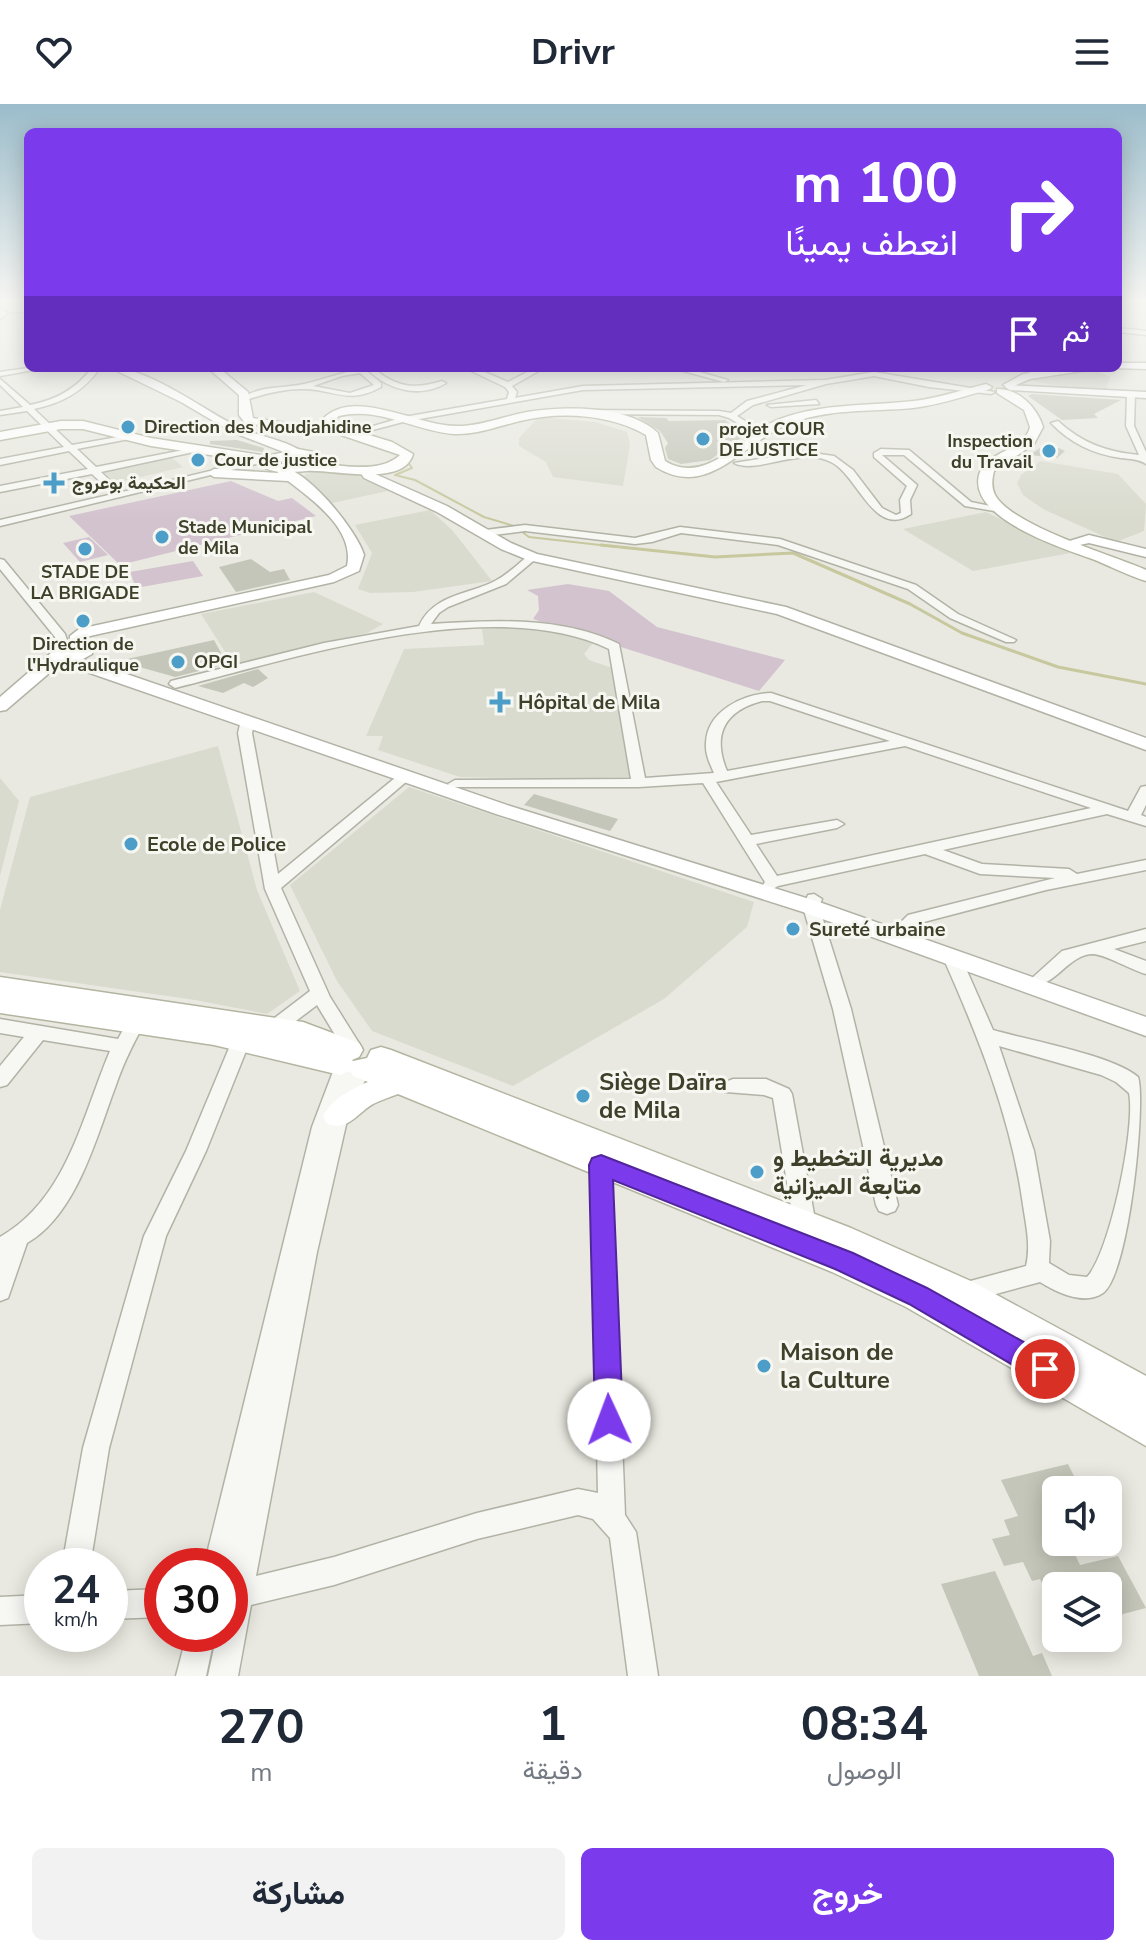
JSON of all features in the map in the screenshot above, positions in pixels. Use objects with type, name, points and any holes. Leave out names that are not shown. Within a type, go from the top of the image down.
[{"type":"main road","points":[[115,372],[182,401]]},
{"type":"main road","points":[[0,706],[70,649],[320,582],[350,571],[357,562],[359,552],[352,534],[289,464],[182,401],[125,372]]},
{"type":"main road","points":[[0,436],[47,427],[83,425],[242,461],[365,470],[401,463],[407,454],[331,426],[286,426],[249,421],[244,415],[246,398],[218,372]]},
{"type":"main road","points":[[596,417],[641,432],[645,439],[645,458],[667,472],[700,474],[738,463],[769,436],[807,419],[922,407],[1000,389],[1029,372]]},
{"type":"main road","points":[[331,426],[326,420],[331,416],[356,410],[433,428],[456,430],[531,416],[596,417],[647,429],[654,439],[656,459],[666,466],[686,471],[709,469],[731,460],[760,434],[794,418],[926,403],[1000,389],[1146,395]]},
{"type":"main road","points":[[1000,389],[1022,403],[1035,418],[1037,427],[1029,442],[988,468],[985,478],[988,493],[1000,509],[1146,574]]},
{"type":"main road","points":[[1000,389],[1044,420],[1043,435],[996,471],[995,491],[1004,506],[1074,542],[1098,541],[1146,553]]},
{"type":"main road","points":[[214,473],[289,464]]},
{"type":"main road","points":[[365,470],[368,475],[442,509],[533,557],[781,610],[1146,744]]},
{"type":"main road","points":[[70,649],[455,784],[772,884],[813,903],[1146,1027]]},
{"type":"main road","points":[[70,649],[248,720],[406,776],[573,833],[902,929],[1146,1019]]},
{"type":"main road","points":[[0,986],[303,1032],[397,1082],[844,1261],[918,1296],[1146,1427]]},
{"type":"main road","points":[[0,1003],[127,1035],[241,1041],[354,1060],[805,1225],[961,1293],[1146,1396]]},
{"type":"main road","points":[[338,1116],[361,1097],[397,1082]]},
{"type":"street","points":[[0,413],[52,403],[79,389],[92,372]]},
{"type":"street","points":[[246,398],[266,390],[305,386],[355,372]]},
{"type":"street","points":[[305,386],[350,395],[378,385],[370,372]]},
{"type":"street","points":[[372,372],[410,389]]},
{"type":"street","points":[[479,372],[508,385],[513,392],[511,400]]},
{"type":"street","points":[[508,385],[532,372]]},
{"type":"street","points":[[693,372],[733,383]]},
{"type":"street","points":[[877,372],[929,385],[1000,389]]},
{"type":"street","points":[[350,434],[405,420],[592,387],[686,387],[881,374]]},
{"type":"street","points":[[374,396],[410,389],[428,390],[442,383],[423,376]]},
{"type":"street","points":[[732,416],[750,403],[821,378]]},
{"type":"street","points":[[0,381],[5,392],[27,408],[121,496]]},
{"type":"street","points":[[1131,395],[1130,426],[1145,459]]},
{"type":"street","points":[[743,425],[750,412],[757,408],[816,402]]},
{"type":"street","points":[[569,415],[599,411],[700,412],[732,416],[760,434]]},
{"type":"street","points":[[1055,423],[1065,433],[1102,454],[1145,459]]},
{"type":"street","points":[[0,462],[126,437]]},
{"type":"street","points":[[0,489],[199,450]]},
{"type":"street","points":[[738,463],[801,454],[823,456],[846,467],[879,510],[890,517],[900,518],[906,514],[905,500],[912,485],[877,455],[881,452],[906,452],[968,504],[1000,509]]},
{"type":"street","points":[[0,523],[214,473],[242,461]]},
{"type":"street","points":[[485,533],[525,528],[635,541],[680,530],[716,537],[780,542],[912,587],[954,616],[1010,640]]},
{"type":"street","points":[[423,629],[431,613],[445,604],[502,581],[533,557]]},
{"type":"street","points":[[0,562],[70,649]]},
{"type":"street","points":[[175,684],[342,643],[423,629],[525,624],[573,633],[615,647],[639,783]]},
{"type":"street","points":[[1110,809],[772,884],[746,841],[715,778],[713,735],[725,717],[757,697],[771,697],[911,741],[1110,809],[1139,820],[1146,790]]},
{"type":"street","points":[[244,1548],[306,1252],[354,1060],[320,993],[273,886],[245,733],[248,720]]},
{"type":"street","points":[[455,784],[639,783],[715,778],[911,741]]},
{"type":"street","points":[[273,886],[406,776]]},
{"type":"street","points":[[746,841],[837,824]]},
{"type":"street","points":[[927,849],[980,869],[1093,876]]},
{"type":"street","points":[[902,929],[914,919],[1046,885],[1146,865]]},
{"type":"street","points":[[813,903],[842,1009],[887,1205]]},
{"type":"street","points":[[1040,979],[1068,955],[1146,935]]},
{"type":"street","points":[[1092,947],[1146,968]]},
{"type":"street","points":[[951,955],[988,1036],[1019,1126],[1034,1199],[1041,1262],[1034,1274],[961,1293]]},
{"type":"street","points":[[274,1028],[320,993]]},
{"type":"street","points":[[0,1026],[37,1034],[127,1035],[67,1185],[43,1216],[8,1245],[0,1291]]},
{"type":"street","points":[[0,1080],[37,1034]]},
{"type":"street","points":[[988,1036],[1098,1067],[1131,1080],[1139,1092],[1137,1134],[1119,1234],[1104,1278],[1092,1287],[1073,1286],[1055,1281],[1038,1268]]},
{"type":"street","points":[[79,1548],[96,1448],[155,1236],[196,1151],[241,1041]]},
{"type":"street","points":[[222,1548],[322,1127],[354,1060]]},
{"type":"street","points":[[733,1087],[766,1087],[782,1094],[805,1225]]},
{"type":"street","points":[[601,1165],[612,1516]]},
{"type":"street","points":[[248,1592],[578,1502],[600,1507],[612,1516],[623,1532],[643,1676]]},
{"type":"street","points":[[0,1611],[24,1610]]},
{"type":"street","points":[[191,1676],[197,1652]]},
{"type":"street","points":[[223,1676],[226,1652]]},
{"type":"shaded area","points":[[1080,372],[1100,372],[1110,377],[1106,390],[1073,390],[1030,380]]},
{"type":"shaded area","points":[[539,417],[595,422],[627,432],[630,445],[623,486],[553,477],[546,462],[519,446],[519,438]]},
{"type":"shaded area","points":[[171,457],[183,467],[115,483],[104,472]]},
{"type":"shaded area","points":[[1040,461],[1118,474],[1146,504],[1144,531],[1116,542],[1043,509],[1023,495],[1017,483],[1021,475]]},
{"type":"shaded area","points":[[324,471],[354,474],[397,489],[328,504],[303,478],[306,474]]},
{"type":"shaded area","name":"Stade Municipal de Mila","points":[[231,481],[278,501],[292,498],[316,516],[120,565],[69,516]]},
{"type":"shaded area","points":[[430,510],[453,531],[492,581],[413,592],[370,593],[358,589],[372,553],[355,525]]},
{"type":"shaded area","points":[[986,512],[1071,553],[973,571],[903,529]]},
{"type":"shaded area","name":"STADE DE LA BRIGADE","points":[[89,537],[108,555],[80,562],[63,543]]},
{"type":"shaded area","points":[[193,561],[203,576],[136,588],[130,572]]},
{"type":"shaded area","points":[[568,584],[609,591],[657,627],[785,660],[759,691],[533,619],[539,610],[538,596],[527,590]]},
{"type":"shaded area","points":[[314,592],[383,624],[367,633],[234,666],[201,614]]},
{"type":"shaded area","name":"Hôpital de Mila","points":[[534,627],[593,643],[584,654],[589,660],[615,669],[630,780],[460,777],[378,750],[383,736],[366,736],[404,649],[484,645],[482,629]]},
{"type":"shaded area","name":"Ecole de Police","points":[[218,746],[257,890],[300,991],[267,1014],[195,1000],[0,972],[0,910],[30,797]]},
{"type":"shaded area","points":[[0,778],[19,801],[0,876]]},
{"type":"shaded area","points":[[409,787],[754,902],[747,927],[664,999],[513,1086],[372,1031],[337,981],[290,885]]},
{"type":"building","points":[[1028,396],[1121,400],[1094,414],[1098,418],[1062,420]]},
{"type":"building","name":"projet COUR DE JUSTICE","points":[[638,417],[666,418],[669,421],[725,420],[745,435],[710,460],[681,464],[668,459],[665,448],[668,443],[660,431]]},
{"type":"building","points":[[237,440],[264,448],[263,452],[210,444],[210,441]]},
{"type":"building","name":"Inspection du Travail","points":[[1047,443],[1065,451],[1057,458],[1030,455]]},
{"type":"building","points":[[251,559],[270,572],[284,569],[290,580],[236,592],[219,567]]},
{"type":"building","name":"OPGI","points":[[214,640],[227,664],[175,677],[118,661]]},
{"type":"building","points":[[258,669],[268,678],[253,687],[244,683],[223,693],[198,686]]},
{"type":"building","points":[[534,794],[618,819],[610,831],[524,805]]},
{"type":"building","points":[[1068,1464],[1074,1476],[1042,1476],[1042,1556],[1076,1556],[1080,1565],[1118,1556],[1146,1608],[1122,1614],[1122,1572],[1042,1572],[1042,1583],[1040,1579],[1032,1581],[1023,1562],[1004,1566],[992,1539],[1010,1535],[1004,1520],[1018,1516],[1001,1480]]},
{"type":"building","points":[[995,1571],[1033,1656],[1042,1653],[1052,1676],[979,1676],[941,1584]]},
{"type":"waterway","points":[[409,464],[412,468],[395,475],[415,480],[484,517],[514,526],[529,537],[618,547]]},
{"type":"waterway","points":[[601,545],[715,557],[793,553],[910,604],[962,633],[1058,667],[1146,684]]},
{"type":"place","name":"Direction des Moudjahidine","points":[[128,427]]},
{"type":"place","name":"projet COUR DE JUSTICE","points":[[703,439]]},
{"type":"place","name":"Inspection du Travail","points":[[1049,451]]},
{"type":"place","name":"Cour de justice","points":[[198,460]]},
{"type":"place","name":"الحكيمة بوعروج","points":[[54,483]]},
{"type":"place","name":"Stade Municipal de Mila","points":[[162,537]]},
{"type":"place","name":"STADE DE LA BRIGADE","points":[[85,549]]},
{"type":"place","name":"Direction de l'Hydraulique","points":[[83,621]]},
{"type":"place","name":"OPGI","points":[[178,662]]},
{"type":"place","name":"Hôpital de Mila","points":[[500,702]]},
{"type":"place","name":"Ecole de Police","points":[[131,844]]},
{"type":"place","name":"Sureté urbaine","points":[[793,929]]},
{"type":"place","name":"Siège Daïra de Mila","points":[[583,1096]]},
{"type":"place","name":"مديرية التخطيط و متابعة الميزانية","points":[[757,1172]]},
{"type":"place","name":"Maison de la Culture","points":[[764,1366]]},
{"type":"route","points":[[609,1420],[601,1165],[844,1261],[918,1296],[1045,1369]]}]
